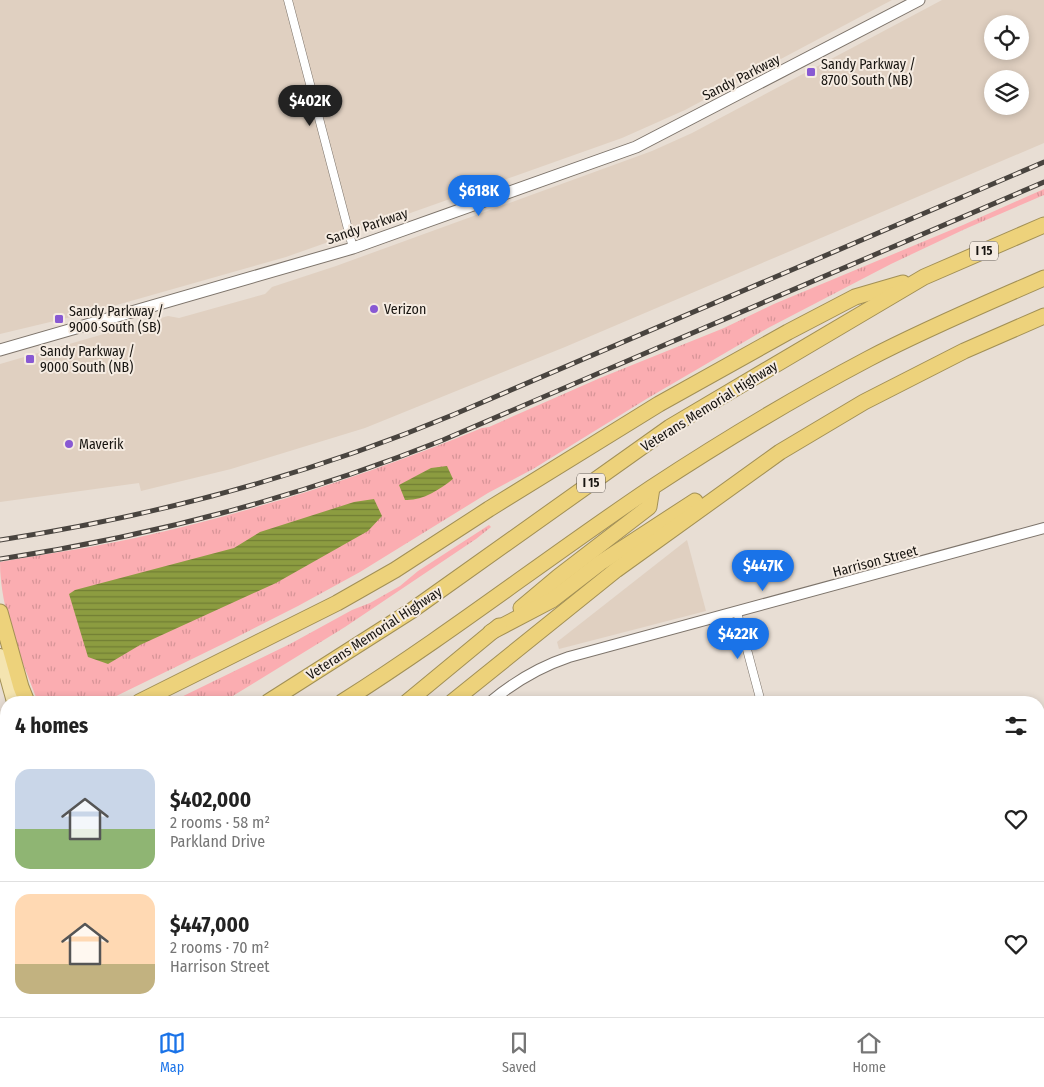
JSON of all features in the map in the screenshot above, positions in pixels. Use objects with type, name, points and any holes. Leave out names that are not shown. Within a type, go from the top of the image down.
[{"type":"highway","name":"Veterans Memorial Highway","points":[[277,696],[411,611],[670,427],[924,277],[1044,225]]},
{"type":"highway","points":[[151,696],[337,603],[396,570],[489,509],[659,404],[788,332],[855,296],[924,277]]},
{"type":"highway","points":[[351,696],[434,642],[652,488],[788,404],[869,358],[1044,278]]},
{"type":"highway","points":[[459,696],[623,565],[780,452],[864,402],[964,351],[1044,316]]},
{"type":"highway","points":[[491,632],[552,600],[600,563],[794,436],[820,428]]},
{"type":"highway","points":[[413,696],[558,577],[649,507],[652,488]]},
{"type":"highway","points":[[0,612],[25,696]]},
{"type":"main road","name":"Sandy Parkway","points":[[0,350],[353,248],[636,147],[919,0]]},
{"type":"main road","points":[[0,655],[11,696]]},
{"type":"street","points":[[288,0],[353,248]]},
{"type":"street","name":"Harrison Street","points":[[503,696],[533,671],[551,663],[1044,528]]},
{"type":"street","points":[[737,612],[759,696]]},
{"type":"shaded area","points":[[0,0],[892,0],[685,110],[622,138],[286,257],[92,312],[0,334]]},
{"type":"shaded area","points":[[942,0],[1044,0],[1044,143],[565,347],[365,428],[231,469],[141,491],[139,483],[0,502],[0,364],[168,316],[179,318],[265,294],[272,287],[336,266],[652,151],[692,133]]},
{"type":"shaded area","points":[[447,466],[453,479],[424,497],[405,500],[399,485],[431,468]]},
{"type":"shaded area","points":[[374,499],[382,516],[368,531],[276,583],[140,645],[108,664],[88,657],[69,594],[75,590],[234,548],[260,532],[354,502]]},
{"type":"shaded area","points":[[687,540],[706,611],[559,649],[557,642]]},
{"type":"green space","points":[[1044,189],[1044,195],[891,264],[768,328],[648,398],[533,469],[488,493],[360,572],[233,639],[116,696],[36,696],[8,616],[1,580],[0,562],[101,545],[179,528],[311,491],[397,461],[489,427],[600,378],[724,328],[774,304]]},
{"type":"green space","points":[[489,525],[491,527],[345,627],[233,696],[183,696],[290,644],[352,610],[370,603],[400,586],[418,571]]},
{"type":"railway","points":[[0,540],[116,519],[174,506],[288,474],[400,436],[1044,162]]},
{"type":"railway","points":[[0,559],[113,539],[225,512],[280,497],[389,461],[443,440],[1044,182]]},
{"type":"place","name":"Sandy Parkway / 8700 South (NB)","points":[[811,72]]},
{"type":"place","name":"Verizon","points":[[374,309]]},
{"type":"place","name":"Sandy Parkway / 9000 South (SB)","points":[[59,319]]},
{"type":"place","name":"Sandy Parkway / 9000 South (NB)","points":[[30,359]]},
{"type":"place","name":"Maverik","points":[[69,444]]}]
